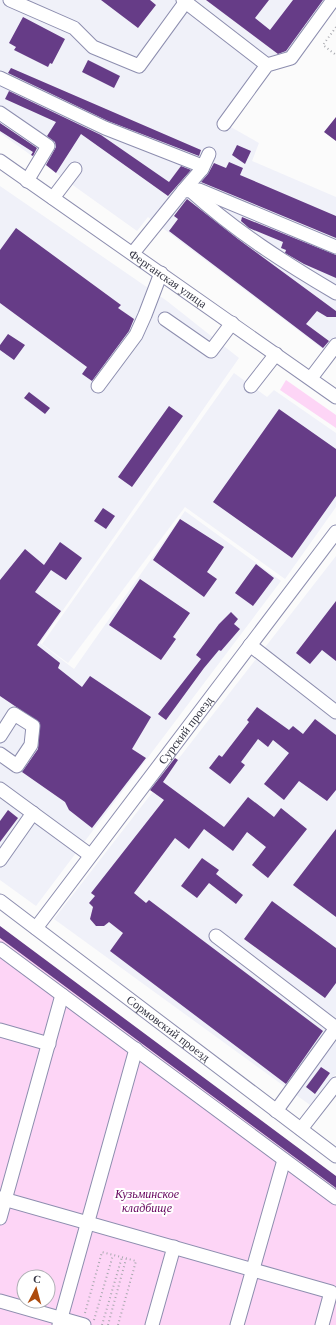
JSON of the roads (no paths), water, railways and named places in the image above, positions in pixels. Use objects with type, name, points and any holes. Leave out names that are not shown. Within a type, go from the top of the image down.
[{"type":"street","points":[[10,0],[74,28],[93,47],[139,66],[186,1],[267,65]]},
{"type":"street","points":[[224,124],[267,65],[291,58],[333,0]]},
{"type":"street","points":[[0,78],[105,128],[197,164],[202,169]]},
{"type":"street","points":[[0,113],[48,146],[27,181]]},
{"type":"street","points":[[133,253],[186,190],[202,169],[209,154]]},
{"type":"street","name":"Ферганская улица","points":[[0,161],[336,397]]},
{"type":"street","points":[[53,198],[75,169]]},
{"type":"street","points":[[186,190],[199,190],[336,247]]},
{"type":"street","points":[[186,190],[283,261],[336,293]]},
{"type":"street","points":[[98,386],[136,335],[146,315],[161,273]]},
{"type":"street","points":[[165,319],[211,351],[232,323]]},
{"type":"street","points":[[311,378],[336,345]]},
{"type":"street","points":[[251,386],[276,354]]},
{"type":"street","name":"Сурский проезд","points":[[36,928],[250,645],[334,541]]},
{"type":"street","points":[[250,645],[336,712]]},
{"type":"street","points":[[0,736],[14,714],[33,726],[31,745],[17,766],[0,754]]},
{"type":"street","points":[[0,789],[90,855]]},
{"type":"street","points":[[0,860],[34,813]]},
{"type":"street","name":"Сормовский проезд","points":[[0,901],[336,1156]]},
{"type":"street","points":[[216,936],[336,1028],[276,1111]]},
{"type":"street","points":[[0,949],[336,1198]]},
{"type":"street","points":[[0,1218],[3,1199],[62,995]]},
{"type":"street","points":[[0,1030],[49,1044]]},
{"type":"street","points":[[60,1322],[136,1050]]},
{"type":"street","points":[[300,1129],[336,1084]]},
{"type":"street","points":[[237,1325],[284,1160]]},
{"type":"street","points":[[3,1199],[331,1292],[322,1325]]},
{"type":"street","points":[[152,1325],[174,1247]]},
{"type":"street","points":[[0,1301],[60,1322],[86,1325]]},
{"type":"park label","name":"Кузьминское кладбище","points":[[147,1201]]}]
